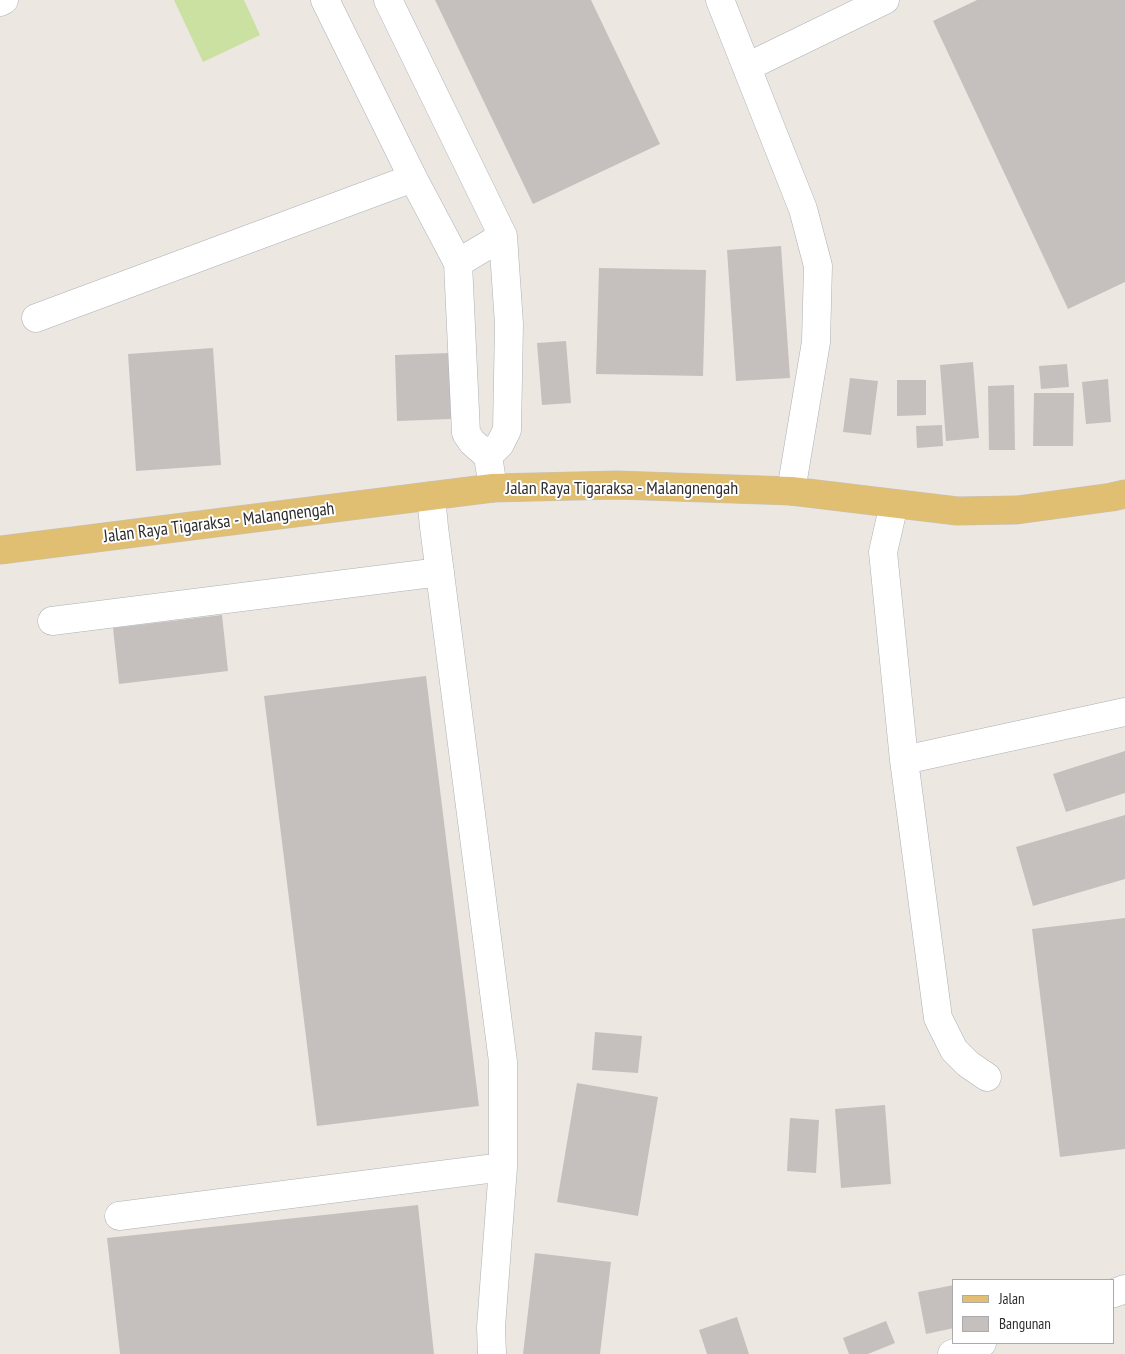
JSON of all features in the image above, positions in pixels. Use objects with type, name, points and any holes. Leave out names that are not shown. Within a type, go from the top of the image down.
[{"type":"main road","name":"Jalan Raya Tigaraksa - Malangnengah","points":[[0,550],[493,488],[618,485],[791,491],[957,511],[1017,510],[1125,494]]},
{"type":"street","points":[[0,2],[4,0]]},
{"type":"street","points":[[325,0],[458,263],[466,433],[472,442],[488,456],[493,488]]},
{"type":"street","points":[[388,0],[503,236],[509,324],[507,430],[500,444],[488,456]]},
{"type":"street","points":[[720,0],[803,209],[818,266],[816,342],[791,491]]},
{"type":"street","points":[[747,67],[885,0]]},
{"type":"street","points":[[36,318],[414,178]]},
{"type":"street","points":[[458,263],[503,236]]},
{"type":"street","points":[[431,496],[503,1062],[503,1167],[490,1327],[492,1354]]},
{"type":"street","points":[[894,504],[883,552],[904,760],[938,1018],[954,1050],[968,1064],[987,1077]]},
{"type":"street","points":[[52,620],[440,572]]},
{"type":"street","points":[[904,760],[1125,712]]},
{"type":"street","points":[[119,1216],[503,1167]]},
{"type":"street","points":[[952,1354],[979,1344]]},
{"type":"green space","points":[[174,0],[244,0],[260,35],[203,62]]},
{"type":"building","points":[[435,0],[591,0],[660,144],[533,204]]},
{"type":"building","points":[[977,0],[1125,0],[1125,282],[1068,309],[933,21]]},
{"type":"building","points":[[781,246],[790,378],[736,381],[727,250]]},
{"type":"building","points":[[599,268],[706,270],[703,376],[596,374]]},
{"type":"building","points":[[566,341],[571,403],[542,405],[537,343]]},
{"type":"building","points":[[213,348],[221,465],[136,471],[128,354]]},
{"type":"building","points":[[449,353],[451,419],[397,421],[395,355]]},
{"type":"building","points":[[973,362],[979,438],[946,441],[940,365]]},
{"type":"building","points":[[1067,364],[1069,387],[1041,389],[1039,366]]},
{"type":"building","points":[[850,378],[878,381],[871,435],[843,432]]},
{"type":"building","points":[[1108,379],[1111,422],[1086,424],[1082,382]]},
{"type":"building","points":[[897,380],[926,380],[926,415],[897,416]]},
{"type":"building","points":[[1014,385],[1015,450],[989,450],[988,386]]},
{"type":"building","points":[[1034,393],[1074,393],[1073,446],[1033,446]]},
{"type":"building","points":[[942,425],[943,446],[917,448],[916,426]]},
{"type":"building","points":[[222,615],[228,671],[119,684],[113,628]]},
{"type":"building","points":[[426,676],[479,1106],[317,1126],[264,696]]},
{"type":"building","points":[[1125,751],[1125,793],[1066,812],[1053,774]]},
{"type":"building","points":[[1125,815],[1125,879],[1033,906],[1016,847]]},
{"type":"building","points":[[1125,918],[1125,1149],[1060,1157],[1032,929]]},
{"type":"building","points":[[595,1032],[642,1036],[638,1073],[592,1070]]},
{"type":"building","points":[[577,1083],[658,1097],[638,1216],[557,1202]]},
{"type":"building","points":[[885,1105],[891,1184],[841,1188],[835,1109]]},
{"type":"building","points":[[790,1118],[819,1120],[816,1173],[787,1171]]},
{"type":"building","points":[[418,1205],[434,1354],[120,1354],[107,1238]]},
{"type":"building","points":[[535,1253],[611,1262],[600,1354],[523,1354]]},
{"type":"building","points":[[952,1285],[952,1328],[926,1334],[918,1292]]},
{"type":"building","points":[[737,1317],[749,1354],[707,1354],[699,1330]]},
{"type":"building","points":[[886,1321],[895,1343],[868,1354],[849,1354],[843,1338]]}]
